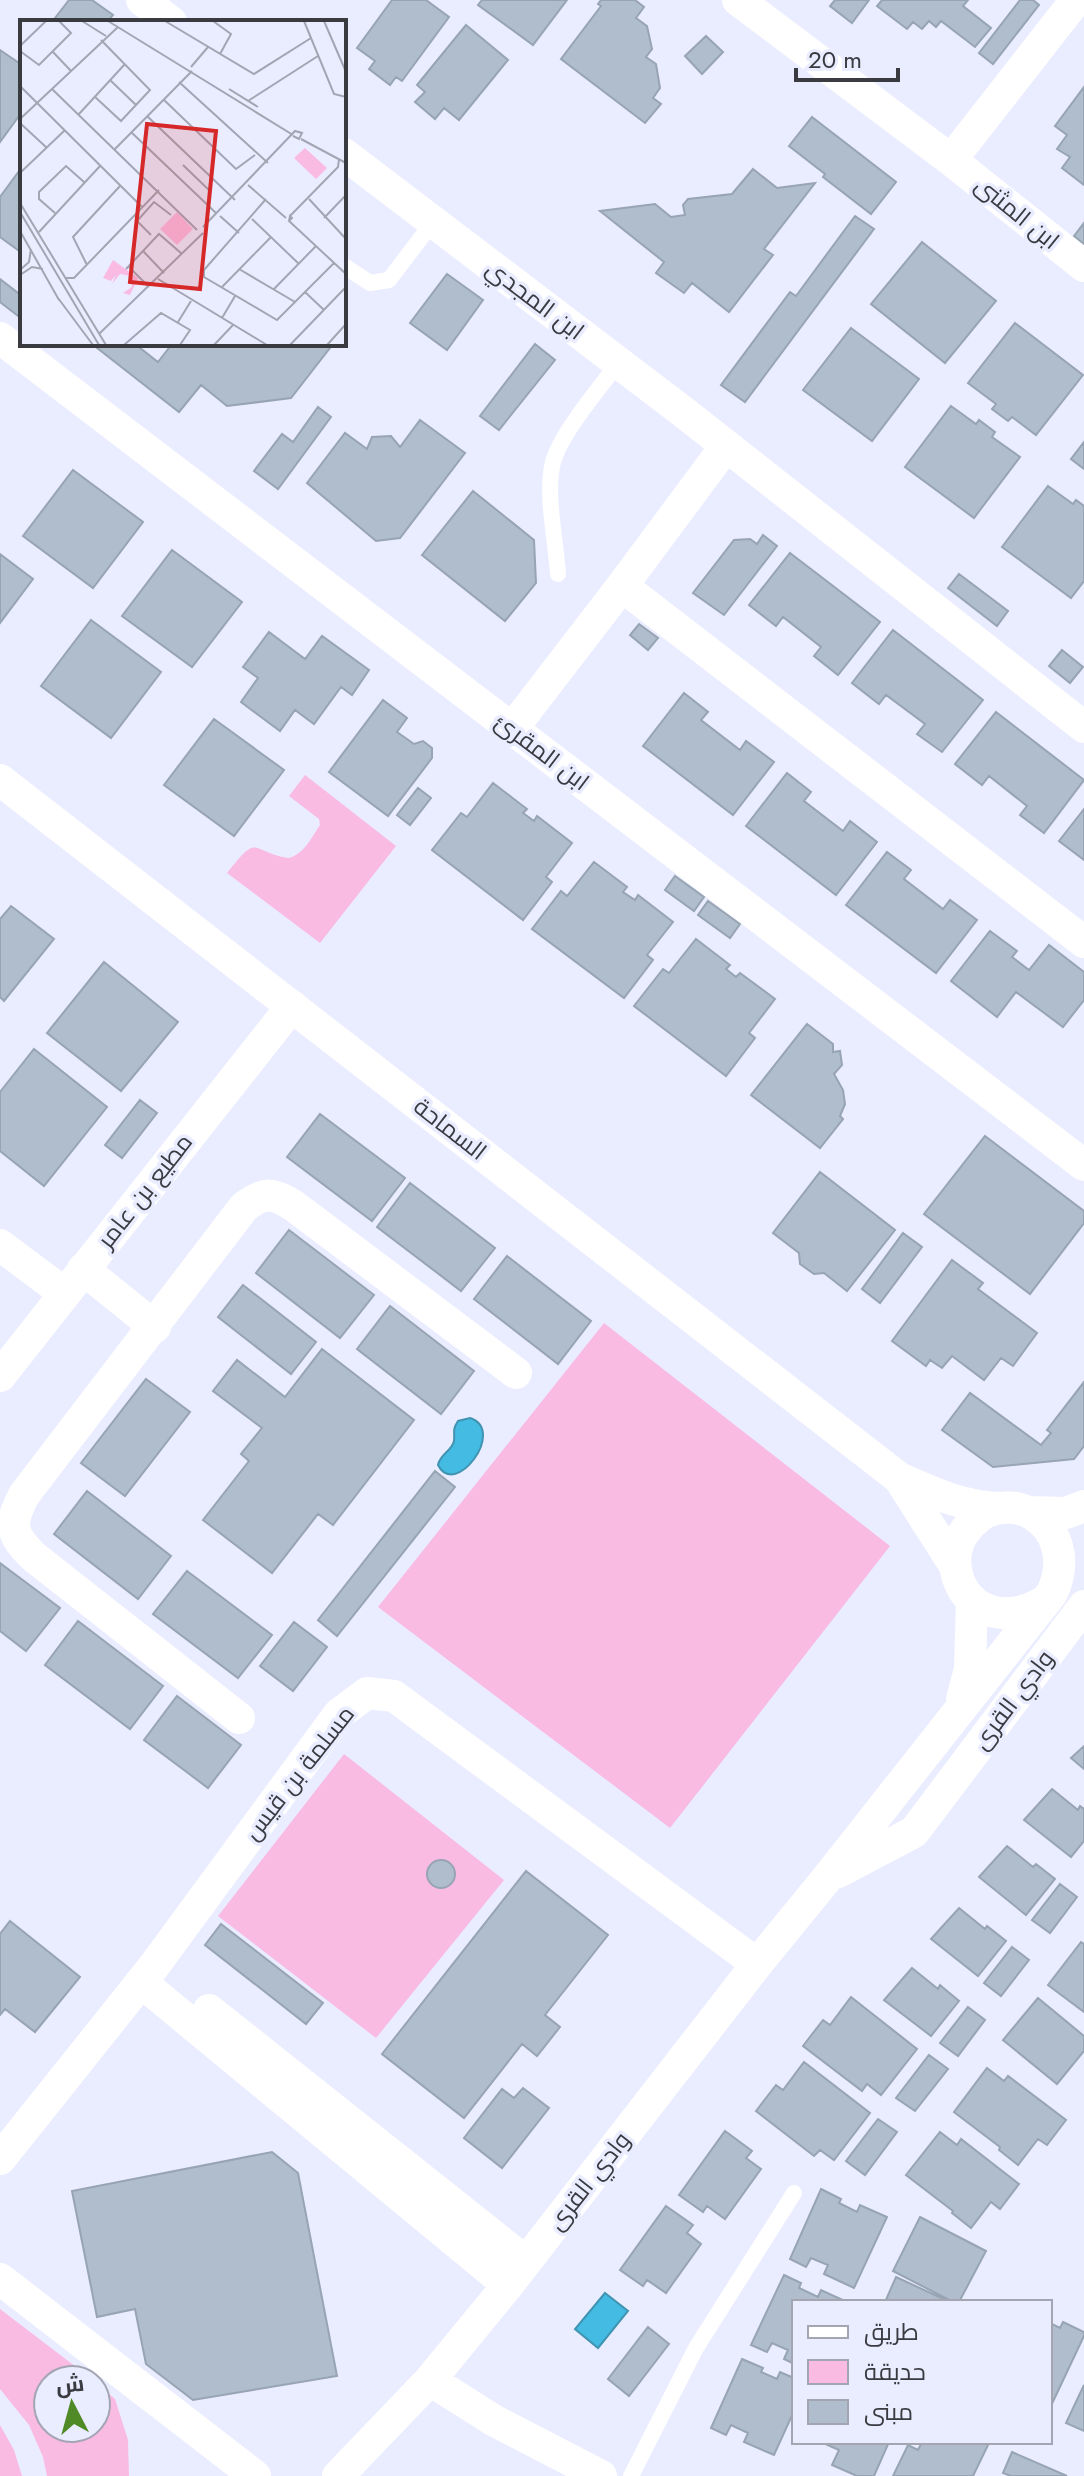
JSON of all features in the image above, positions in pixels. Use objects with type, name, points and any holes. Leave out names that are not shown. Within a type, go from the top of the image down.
[{"type":"street","points":[[142,0],[168,20]]},
{"type":"street","name":"ابن المثنى","points":[[738,0],[951,160],[1084,266]]},
{"type":"street","name":"ابن المثنى","points":[[951,160],[1076,0]]},
{"type":"street","name":"ابن المجدي","points":[[346,156],[726,446],[1084,727]]},
{"type":"street","name":"ابن المقرئ","points":[[0,338],[1084,1165]]},
{"type":"street","points":[[512,729],[726,446]]},
{"type":"street","points":[[622,586],[1084,942]]},
{"type":"street","name":"السماحة","points":[[0,780],[899,1478],[975,1508],[1016,1510]]},
{"type":"street","name":"مطيع بن عامر","points":[[0,1376],[292,1006]]},
{"type":"street","points":[[239,1718],[34,1557],[14,1531],[13,1516],[24,1495],[244,1207],[256,1198],[277,1196],[294,1206],[516,1373]]},
{"type":"street","points":[[0,1245],[155,1327]]},
{"type":"street","name":"السماحة","points":[[899,1478],[955,1566]]},
{"type":"street","points":[[1016,1510],[1041,1519],[1057,1540],[1061,1553],[1050,1591],[1028,1611],[999,1613],[984,1609],[963,1590],[955,1566],[960,1539],[967,1528],[989,1511],[1016,1510],[1066,1513],[1084,1506]]},
{"type":"street","name":"وادي القرى","points":[[338,2476],[430,2380],[517,2274],[1084,1549]]},
{"type":"street","name":"وادي القرى","points":[[960,1709],[970,1669],[972,1600]]},
{"type":"street","name":"وادي القرى","points":[[828,1877],[914,1832],[1084,1606]]},
{"type":"street","name":"مسلمة بن قيس","points":[[0,2159],[148,1974],[339,1714],[367,1693],[394,1696],[757,1964]]},
{"type":"street","points":[[148,1974],[517,2274]]},
{"type":"street","points":[[0,2279],[255,2476]]},
{"type":"street","points":[[430,2380],[493,2420],[601,2476]]},
{"type":"lane","points":[[346,267],[370,283],[389,280],[433,222]]},
{"type":"lane","points":[[558,574],[550,479],[554,460],[561,444],[618,363]]},
{"type":"lane","points":[[631,2476],[696,2348],[794,2193]]},
{"type":"green space","points":[[305,775],[396,846],[320,943],[227,873],[251,848],[289,858],[307,844],[320,825],[319,819],[289,796]]},
{"type":"green space","points":[[604,1323],[890,1546],[670,1828],[378,1607]]},
{"type":"green space","points":[[344,1754],[504,1880],[376,2038],[218,1916]]},
{"type":"green space","points":[[0,2309],[72,2364],[32,2364],[32,2432],[0,2389]]},
{"type":"green space","points":[[112,2396],[115,2399],[128,2440],[129,2476],[47,2476],[37,2444],[112,2444]]},
{"type":"green space","points":[[0,2425],[14,2450],[22,2476],[0,2476]]},
{"type":"water","points":[[470,1418],[480,1425],[483,1435],[481,1447],[465,1468],[455,1474],[446,1473],[438,1465],[439,1461],[453,1444],[458,1421]]},
{"type":"water","points":[[605,2293],[628,2311],[598,2348],[575,2329]]},
{"type":"building","points":[[69,0],[92,0],[113,15],[109,20],[54,20]]},
{"type":"building","points":[[392,0],[426,0],[449,17],[402,81],[396,77],[390,85],[369,69],[375,61],[357,48]]},
{"type":"building","points":[[482,0],[567,0],[533,45],[478,5]]},
{"type":"building","points":[[601,0],[635,0],[644,7],[636,18],[647,26],[652,49],[646,57],[656,64],[660,88],[653,98],[661,104],[645,123],[561,59],[601,6],[598,4]]},
{"type":"building","points":[[835,0],[869,0],[852,23],[830,6]]},
{"type":"building","points":[[882,0],[968,0],[963,6],[991,28],[975,47],[941,21],[936,27],[929,21],[922,29],[913,22],[907,29],[877,6]]},
{"type":"building","points":[[1020,0],[1033,0],[1039,5],[993,64],[979,53]]},
{"type":"building","points":[[466,25],[508,60],[459,120],[444,108],[435,119],[415,102],[425,92],[417,85]]},
{"type":"building","points":[[706,36],[723,52],[702,74],[685,56]]},
{"type":"building","points":[[0,50],[20,64],[20,115],[0,142]]},
{"type":"building","points":[[1084,87],[1084,185],[1062,168],[1070,157],[1057,149],[1067,135],[1055,126]]},
{"type":"building","points":[[812,117],[896,182],[871,214],[789,146]]},
{"type":"building","points":[[753,169],[777,188],[815,183],[764,249],[773,255],[729,312],[692,283],[684,293],[656,273],[664,262],[600,211],[655,204],[671,217],[685,215],[683,205],[688,199],[732,194]]},
{"type":"building","points":[[20,170],[20,252],[0,237],[0,197]]},
{"type":"building","points":[[855,216],[874,229],[745,402],[721,385],[790,292],[796,296]]},
{"type":"building","points":[[1084,223],[1084,244],[1074,236]]},
{"type":"building","points":[[922,242],[996,301],[945,363],[871,304]]},
{"type":"building","points":[[447,274],[483,300],[447,350],[410,323]]},
{"type":"building","points":[[0,279],[20,294],[20,317],[0,302]]},
{"type":"building","points":[[1015,323],[1083,375],[1036,435],[1012,417],[1008,421],[992,409],[996,404],[968,383]]},
{"type":"building","points":[[851,328],[919,379],[872,441],[803,390]]},
{"type":"building","points":[[535,344],[555,360],[499,430],[480,416]]},
{"type":"building","points":[[95,346],[138,346],[158,362],[170,346],[331,346],[291,398],[227,406],[201,385],[179,412]]},
{"type":"building","points":[[951,406],[976,424],[979,420],[995,432],[992,437],[1020,457],[974,518],[905,467]]},
{"type":"building","points":[[318,407],[331,417],[278,489],[254,471],[282,434],[293,442]]},
{"type":"building","points":[[420,420],[465,453],[400,538],[376,541],[307,483],[345,433],[367,449],[372,437],[391,436],[400,447]]},
{"type":"building","points":[[1084,442],[1084,469],[1071,459]]},
{"type":"building","points":[[73,470],[143,522],[93,588],[23,536]]},
{"type":"building","points":[[1048,486],[1073,504],[1076,500],[1084,506],[1084,581],[1071,598],[1002,547]]},
{"type":"building","points":[[473,491],[534,540],[536,583],[505,621],[422,555]]},
{"type":"building","points":[[763,535],[777,546],[724,615],[693,593],[734,540],[750,539],[757,544]]},
{"type":"building","points":[[172,550],[242,602],[192,667],[122,616]]},
{"type":"building","points":[[790,553],[880,622],[838,675],[814,656],[821,647],[783,617],[776,626],[749,605]]},
{"type":"building","points":[[0,554],[33,579],[0,623]]},
{"type":"building","points":[[959,574],[1008,611],[997,626],[948,588]]},
{"type":"building","points":[[91,620],[161,672],[111,738],[41,686]]},
{"type":"building","points":[[639,624],[658,638],[648,650],[630,635]]},
{"type":"building","points":[[893,630],[983,700],[942,752],[917,734],[925,724],[886,695],[879,704],[852,683]]},
{"type":"building","points":[[269,632],[305,659],[322,636],[369,670],[352,695],[341,687],[314,724],[295,710],[280,731],[241,702],[258,678],[243,667]]},
{"type":"building","points":[[1062,650],[1083,667],[1070,683],[1049,666]]},
{"type":"building","points":[[684,693],[708,712],[701,720],[740,750],[746,741],[774,762],[733,815],[643,746]]},
{"type":"building","points":[[383,700],[407,718],[397,732],[414,744],[423,741],[432,748],[432,758],[388,816],[329,772]]},
{"type":"building","points":[[996,712],[1084,780],[1044,833],[1020,815],[1027,806],[989,776],[982,785],[955,764]]},
{"type":"building","points":[[214,719],[284,770],[234,836],[164,785]]},
{"type":"building","points":[[787,773],[811,792],[804,801],[843,831],[850,821],[877,842],[836,895],[746,826]]},
{"type":"building","points":[[493,783],[527,809],[523,813],[534,821],[537,816],[572,843],[546,877],[552,882],[523,920],[432,850],[461,813],[467,817]]},
{"type":"building","points":[[418,788],[431,798],[410,825],[397,815]]},
{"type":"building","points":[[1084,809],[1084,860],[1059,841]]},
{"type":"building","points":[[887,852],[911,870],[904,879],[943,909],[950,900],[977,920],[936,973],[846,905]]},
{"type":"building","points":[[594,862],[627,887],[623,892],[635,900],[638,895],[673,922],[647,955],[653,960],[624,998],[532,929],[561,891],[567,896]]},
{"type":"building","points":[[675,876],[704,897],[694,911],[665,890]]},
{"type":"building","points":[[708,901],[740,924],[730,938],[698,915]]},
{"type":"building","points":[[11,906],[54,939],[4,1001],[0,997],[0,919]]},
{"type":"building","points":[[990,931],[1017,951],[1012,957],[1029,970],[1049,945],[1084,972],[1084,1000],[1063,1027],[1016,992],[997,1017],[951,981]]},
{"type":"building","points":[[696,939],[730,965],[726,969],[736,977],[740,973],[775,999],[749,1033],[755,1038],[726,1076],[634,1006],[663,969],[669,973]]},
{"type":"building","points":[[104,962],[178,1022],[121,1091],[47,1033]]},
{"type":"building","points":[[807,1024],[833,1044],[833,1052],[840,1051],[842,1065],[834,1074],[843,1090],[845,1104],[840,1116],[843,1119],[820,1148],[751,1095]]},
{"type":"building","points":[[34,1049],[107,1107],[44,1186],[0,1151],[0,1092]]},
{"type":"building","points":[[140,1100],[157,1113],[122,1158],[105,1145]]},
{"type":"building","points":[[320,1114],[405,1178],[372,1221],[287,1157]]},
{"type":"building","points":[[985,1136],[1084,1211],[1084,1223],[1030,1294],[924,1214]]},
{"type":"building","points":[[820,1172],[895,1230],[847,1291],[824,1273],[814,1274],[800,1264],[799,1253],[773,1233]]},
{"type":"building","points":[[410,1183],[495,1248],[461,1291],[377,1227]]},
{"type":"building","points":[[289,1230],[374,1295],[340,1338],[256,1273]]},
{"type":"building","points":[[903,1233],[922,1247],[880,1303],[862,1289]]},
{"type":"building","points":[[507,1256],[591,1321],[558,1364],[474,1299]]},
{"type":"building","points":[[952,1260],[983,1283],[978,1289],[1037,1333],[1013,1366],[1001,1358],[984,1380],[952,1356],[942,1368],[930,1360],[926,1366],[892,1341]]},
{"type":"building","points":[[243,1285],[316,1342],[291,1374],[218,1317]]},
{"type":"building","points":[[390,1306],[474,1371],[441,1414],[357,1349]]},
{"type":"building","points":[[322,1349],[414,1420],[333,1525],[318,1514],[272,1573],[203,1520],[249,1461],[241,1454],[262,1428],[213,1391],[237,1360],[285,1397]]},
{"type":"building","points":[[146,1379],[190,1412],[125,1496],[81,1463]]},
{"type":"building","points":[[1084,1382],[1084,1446],[1074,1459],[993,1467],[942,1430],[970,1393],[1041,1445],[1051,1433],[1047,1430]]},
{"type":"building","points":[[435,1471],[455,1487],[337,1636],[318,1620]]},
{"type":"building","points":[[87,1491],[171,1556],[138,1599],[54,1534]]},
{"type":"building","points":[[0,1563],[60,1608],[26,1651],[0,1631]]},
{"type":"building","points":[[187,1571],[272,1635],[238,1678],[153,1614]]},
{"type":"building","points":[[78,1621],[163,1686],[130,1729],[45,1665]]},
{"type":"building","points":[[294,1622],[327,1647],[293,1691],[260,1666]]},
{"type":"building","points":[[177,1696],[241,1745],[208,1788],[144,1740]]},
{"type":"building","points":[[1084,1746],[1084,1769],[1071,1758]]},
{"type":"building","points":[[1052,1789],[1078,1810],[1080,1806],[1084,1809],[1084,1841],[1071,1857],[1024,1820]]},
{"type":"building","points":[[1007,1846],[1033,1867],[1036,1864],[1055,1879],[1026,1915],[979,1877]]},
{"type":"building","points":[[441,1860],[451,1864],[455,1874],[451,1884],[441,1888],[431,1884],[427,1874],[431,1864]]},
{"type":"building","points":[[526,1871],[608,1935],[545,2015],[560,2027],[537,2056],[522,2044],[464,2118],[382,2054]]},
{"type":"building","points":[[1060,1884],[1077,1897],[1050,1933],[1032,1920]]},
{"type":"building","points":[[959,1908],[1006,1941],[978,1976],[931,1939]]},
{"type":"building","points":[[10,1921],[80,1977],[35,2032],[5,2009],[0,2015],[0,1934]]},
{"type":"building","points":[[221,1924],[323,2003],[306,2024],[205,1945]]},
{"type":"building","points":[[1081,1942],[1084,1944],[1084,2012],[1048,1985]]},
{"type":"building","points":[[1012,1947],[1029,1960],[1001,1996],[984,1983]]},
{"type":"building","points":[[912,1968],[959,2001],[931,2036],[884,2000]]},
{"type":"building","points":[[851,1997],[917,2049],[881,2095],[867,2084],[862,2091],[803,2046],[823,2020],[830,2025]]},
{"type":"building","points":[[1038,1998],[1084,2036],[1084,2051],[1057,2084],[1003,2040]]},
{"type":"building","points":[[968,2007],[985,2020],[958,2056],[940,2043]]},
{"type":"building","points":[[929,2055],[948,2069],[915,2111],[896,2098]]},
{"type":"building","points":[[804,2062],[870,2113],[834,2160],[820,2150],[814,2156],[756,2111],[776,2085],[783,2090]]},
{"type":"building","points":[[987,2068],[1004,2081],[1008,2076],[1066,2120],[1047,2145],[1038,2139],[1018,2165],[954,2112]]},
{"type":"building","points":[[523,2088],[549,2108],[502,2168],[464,2138],[502,2089],[514,2098]]},
{"type":"building","points":[[878,2119],[897,2132],[865,2175],[846,2161]]},
{"type":"building","points":[[725,2131],[752,2151],[746,2158],[761,2169],[725,2219],[707,2206],[703,2212],[679,2195]]},
{"type":"building","points":[[940,2132],[957,2145],[961,2139],[1019,2184],[1000,2209],[991,2202],[971,2228],[906,2175]]},
{"type":"building","points":[[272,2152],[298,2173],[337,2376],[193,2400],[146,2364],[135,2309],[97,2317],[72,2191]]},
{"type":"building","points":[[821,2189],[857,2212],[860,2205],[887,2217],[854,2288],[824,2274],[828,2265],[811,2258],[806,2267],[790,2259]]},
{"type":"building","points":[[666,2206],[693,2225],[687,2233],[701,2244],[666,2293],[647,2280],[643,2286],[620,2270]]},
{"type":"building","points":[[920,2217],[986,2251],[960,2300],[949,2300],[893,2271]]},
{"type":"building","points":[[784,2275],[801,2283],[799,2288],[818,2297],[821,2290],[843,2300],[792,2300],[792,2363],[784,2359],[788,2350],[772,2343],[767,2352],[751,2345]]},
{"type":"building","points":[[896,2277],[946,2300],[886,2300]]},
{"type":"building","points":[[1063,2322],[1084,2332],[1084,2336],[1052,2404],[1052,2324],[1060,2328]]},
{"type":"building","points":[[648,2327],[669,2344],[629,2396],[608,2379]]},
{"type":"building","points":[[742,2359],[763,2368],[761,2372],[777,2379],[780,2372],[792,2377],[792,2415],[774,2455],[744,2442],[748,2433],[731,2425],[726,2435],[711,2428]]},
{"type":"building","points":[[1084,2385],[1084,2431],[1066,2423]]},
{"type":"building","points":[[826,2444],[888,2444],[874,2476],[857,2476],[832,2465],[839,2450]]},
{"type":"building","points":[[921,2444],[989,2444],[973,2476],[893,2476],[908,2445],[918,2450]]},
{"type":"building","points":[[1012,2452],[1067,2476],[1011,2476],[1003,2473]]}]
